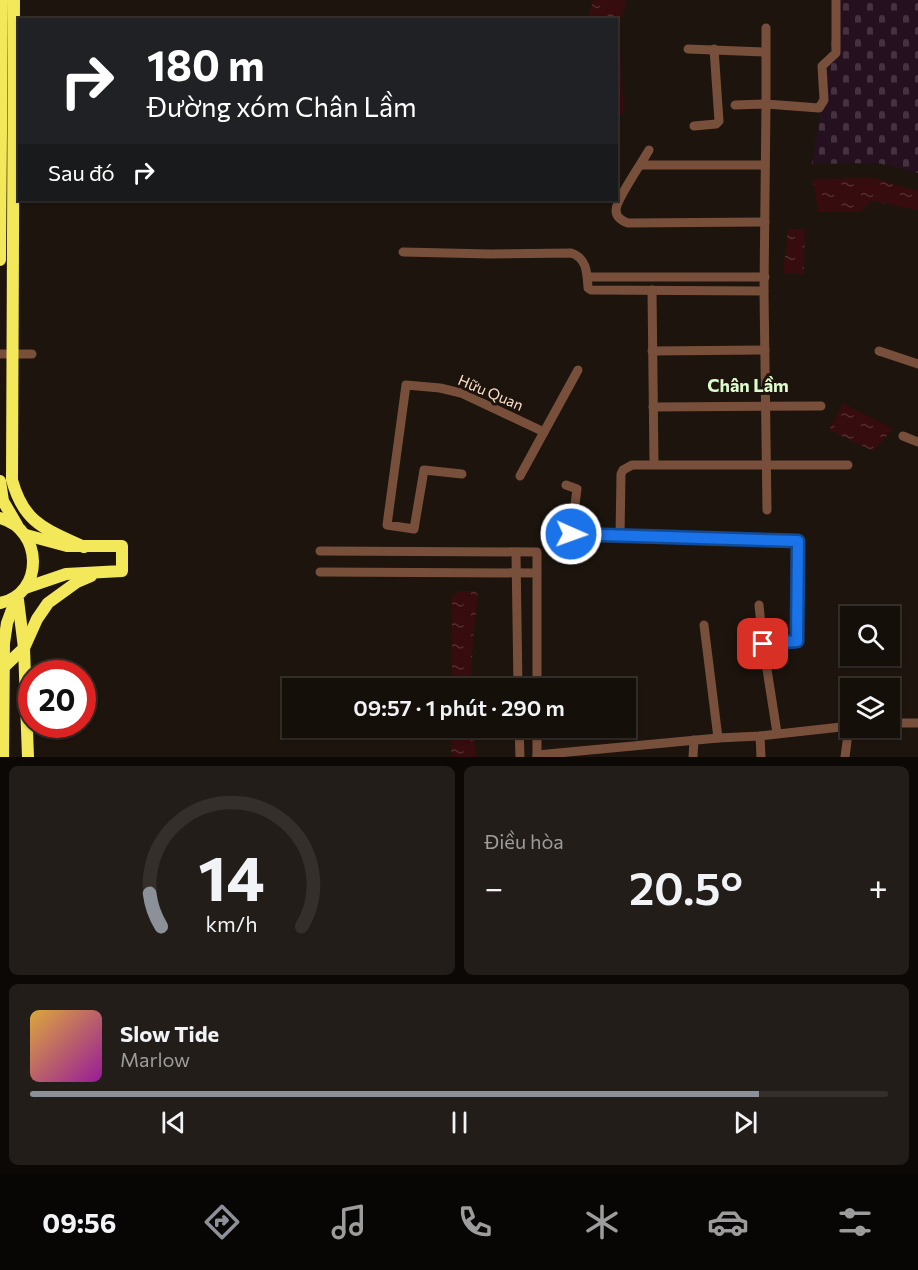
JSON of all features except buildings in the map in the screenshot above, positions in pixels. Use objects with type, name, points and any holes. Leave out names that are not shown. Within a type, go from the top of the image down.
[{"type":"main road","points":[[0,260],[2,0]]},
{"type":"main road","points":[[3,757],[4,643],[8,623],[21,592],[31,578],[34,556],[31,544],[3,501],[14,0]]},
{"type":"main road","points":[[4,480],[32,519],[50,531],[84,546]]},
{"type":"main road","points":[[0,518],[49,542],[84,546],[122,546],[123,571],[66,574],[0,603]]},
{"type":"main road","points":[[3,668],[24,648],[37,619],[48,603],[77,582],[101,572]]},
{"type":"main road","points":[[21,592],[28,757]]},
{"type":"street","points":[[735,105],[766,104],[819,108],[824,100],[822,66],[836,53],[836,0]]},
{"type":"street","points":[[766,28],[767,510]]},
{"type":"street","points":[[688,49],[765,52]]},
{"type":"street","points":[[693,126],[719,122],[714,50]]},
{"type":"street","points":[[650,150],[617,204],[617,216],[621,221],[628,223],[765,222]]},
{"type":"street","points":[[641,165],[765,165]]},
{"type":"street","points":[[404,252],[571,253],[579,255],[584,260],[588,288],[591,290],[765,291]]},
{"type":"street","points":[[588,277],[765,277]]},
{"type":"street","points":[[652,290],[654,464]]},
{"type":"street","points":[[652,351],[765,350]]},
{"type":"street","points":[[879,351],[918,364]]},
{"type":"street","points":[[6,354],[33,354]]},
{"type":"street","points":[[520,476],[578,370]]},
{"type":"street","name":"Hữu Quan","points":[[462,474],[424,470],[414,529],[387,525],[406,385],[440,388],[461,393],[544,432]]},
{"type":"street","points":[[653,407],[821,406]]},
{"type":"street","points":[[903,436],[918,442]]},
{"type":"street","points":[[620,536],[621,474],[623,470],[632,465],[848,465]]},
{"type":"street","points":[[566,485],[577,489],[571,534]]},
{"type":"street","points":[[551,534],[798,541],[797,641],[763,644]]},
{"type":"street","points":[[320,551],[537,552],[537,678]]},
{"type":"street","points":[[516,553],[518,678]]},
{"type":"street","points":[[320,572],[536,573]]},
{"type":"street","points":[[759,605],[777,733]]},
{"type":"street","points":[[704,625],[718,738]]},
{"type":"street","points":[[900,723],[918,723]]},
{"type":"street","points":[[537,738],[537,756],[840,727]]},
{"type":"street","points":[[760,736],[761,757]]},
{"type":"street","points":[[519,738],[520,757]]},
{"type":"street","points":[[844,757],[848,738]]},
{"type":"street","points":[[693,757],[694,740]]},
{"type":"green space","points":[[838,0],[918,0],[918,173],[878,163],[812,164]]},
{"type":"water","points":[[593,0],[627,0],[619,25],[624,113],[618,116],[618,18],[588,18]]},
{"type":"water","points":[[874,178],[918,191],[918,210],[871,201],[861,212],[818,212],[813,179]]},
{"type":"water","points":[[788,229],[805,229],[804,274],[783,274]]},
{"type":"water","points":[[843,403],[893,429],[873,451],[829,430]]},
{"type":"water","points":[[458,591],[475,591],[478,595],[471,678],[452,678],[452,597]]},
{"type":"water","points":[[451,738],[474,738],[476,757],[451,757]]},
{"type":"district","name":"Chân Lầm","points":[[748,385]]},
{"type":"route","points":[[571,534],[798,541],[797,641],[763,644]]}]
